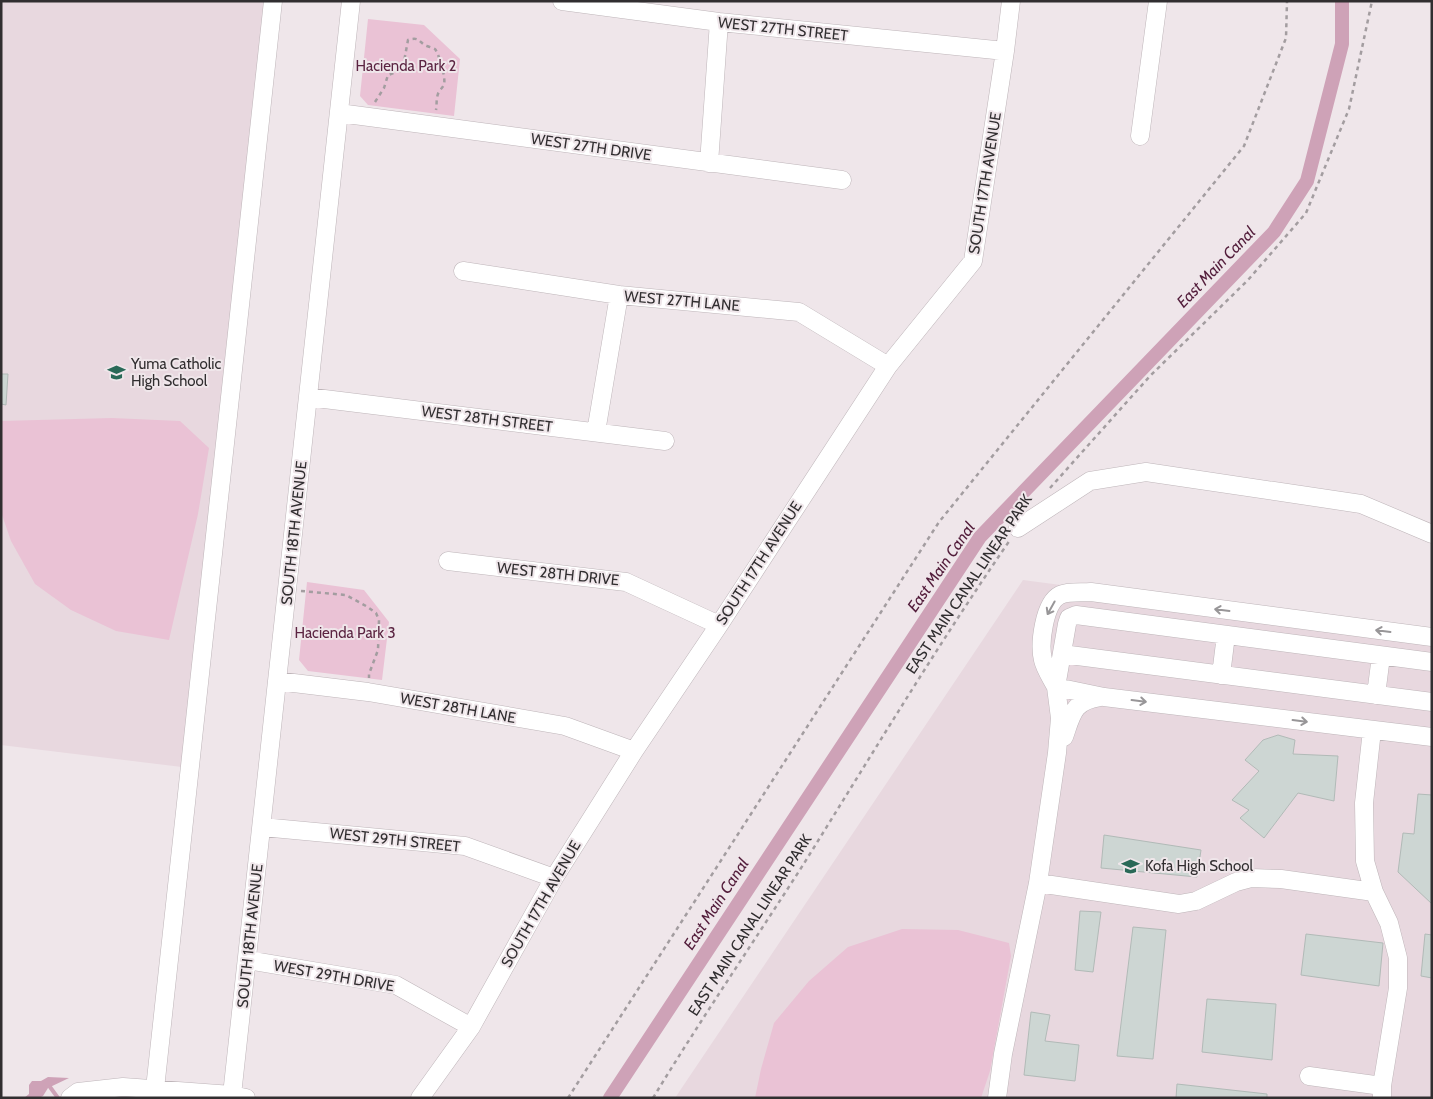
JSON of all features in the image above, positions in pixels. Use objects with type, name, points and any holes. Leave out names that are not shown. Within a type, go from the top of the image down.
[{"type":"street","points":[[155,1094],[273,1]]},
{"type":"street","name":"SOUTH 18TH AVENUE","points":[[239,1096],[247,960],[351,1]]},
{"type":"street","name":"WEST 27TH STREET","points":[[562,1],[720,22],[1005,51]]},
{"type":"street","name":"SOUTH 17TH AVENUE","points":[[420,1098],[471,1027],[554,878],[634,752],[888,366],[973,261],[1011,1]]},
{"type":"street","points":[[1140,136],[1158,1]]},
{"type":"street","points":[[709,163],[720,22]]},
{"type":"street","name":"WEST 27TH DRIVE","points":[[339,113],[842,180]]},
{"type":"street","name":"WEST 27TH LANE","points":[[462,271],[619,295],[799,312],[888,366]]},
{"type":"street","points":[[596,432],[619,295]]},
{"type":"street","name":"WEST 28TH STREET","points":[[308,397],[665,441]]},
{"type":"street","points":[[1018,528],[1090,481],[1146,472],[1361,504],[1432,534]]},
{"type":"street","name":"WEST 28TH DRIVE","points":[[448,561],[626,582],[719,625]]},
{"type":"street","points":[[1056,688],[1042,659],[1041,645],[1044,620],[1051,605],[1060,595],[1073,593],[1091,592],[1432,637]]},
{"type":"street","points":[[997,1098],[1003,1054],[1038,883],[1057,753],[1060,718],[1056,688],[1066,624],[1069,618],[1076,615],[1432,662]]},
{"type":"street","points":[[1221,675],[1226,635]]},
{"type":"street","points":[[1062,654],[1432,702]]},
{"type":"street","points":[[1376,695],[1381,656]]},
{"type":"street","name":"WEST 28TH LANE","points":[[277,681],[368,692],[565,726],[634,752]]},
{"type":"street","points":[[1056,688],[1104,697],[1432,737]]},
{"type":"street","points":[[1057,753],[1073,712],[1081,703],[1089,698],[1104,697]]},
{"type":"street","points":[[1309,1076],[1382,1092],[1398,988],[1398,958],[1389,923],[1374,892],[1365,861],[1364,803],[1372,730]]},
{"type":"street","name":"WEST 29TH STREET","points":[[262,827],[465,846],[554,878]]},
{"type":"street","points":[[1038,883],[1179,904],[1196,901],[1236,882],[1251,878],[1280,879],[1374,892]]},
{"type":"street","name":"WEST 29TH DRIVE","points":[[247,960],[396,985],[471,1027]]},
{"type":"street","points":[[70,1098],[78,1092],[123,1087],[155,1094],[239,1096]]},
{"type":"path","points":[[568,1098],[939,522],[1244,146],[1286,38],[1287,1]]},
{"type":"path","name":"EAST MAIN CANAL LINEAR PARK","points":[[1045,493],[1150,376],[1248,280],[1306,213],[1350,109],[1372,1]]},
{"type":"path","points":[[367,116],[384,88],[388,75],[400,72],[408,40],[415,39],[421,41],[425,46],[435,49],[439,54],[440,65],[445,79],[438,94],[435,126]]},
{"type":"path","name":"EAST MAIN CANAL LINEAR PARK","points":[[653,1098],[803,865],[959,615],[1018,528]]},
{"type":"path","points":[[288,590],[346,596],[376,613],[379,620],[378,650],[369,674],[368,692]]},
{"type":"shaded area","name":"Yuma Catholic High School","points":[[1,1],[273,1],[190,768],[1,745]]},
{"type":"shaded area","name":"Kofa High School","points":[[1023,580],[1432,634],[1432,1098],[675,1098]]},
{"type":"shaded area","points":[[48,1077],[69,1078],[48,1088],[43,1096],[39,1098],[24,1098],[29,1094],[29,1085],[32,1081],[41,1081]]},
{"type":"green space","name":"Hacienda Park 2","points":[[368,19],[424,25],[460,59],[454,116],[368,105],[360,96]]},
{"type":"green space","points":[[112,418],[180,421],[209,448],[198,514],[169,640],[116,631],[71,610],[35,584],[11,541],[1,512],[1,421]]},
{"type":"green space","name":"Hacienda Park 3","points":[[307,582],[364,590],[389,622],[382,680],[308,671],[299,660]]},
{"type":"green space","points":[[902,929],[958,930],[1009,943],[1011,956],[990,1071],[981,1098],[755,1098],[774,1023],[809,981],[848,947]]},
{"type":"building","points":[[1,374],[8,374],[6,405],[1,404]]},
{"type":"building","points":[[1278,735],[1295,740],[1293,754],[1338,756],[1334,801],[1298,793],[1264,838],[1240,818],[1249,810],[1232,800],[1259,771],[1245,760],[1263,740]]},
{"type":"building","points":[[1418,794],[1432,795],[1432,904],[1398,872],[1403,833],[1414,834]]},
{"type":"building","points":[[1104,835],[1201,850],[1197,877],[1101,868]]},
{"type":"building","points":[[1080,911],[1101,912],[1093,972],[1075,970]]},
{"type":"building","points":[[1133,927],[1166,930],[1153,1059],[1117,1056]]},
{"type":"building","points":[[1306,934],[1383,943],[1379,986],[1301,975]]},
{"type":"building","points":[[1425,934],[1432,935],[1432,978],[1421,976]]},
{"type":"building","points":[[1207,999],[1276,1004],[1272,1060],[1202,1052]]},
{"type":"building","points":[[1031,1012],[1050,1015],[1045,1041],[1079,1045],[1075,1081],[1024,1075]]},
{"type":"building","points":[[1177,1084],[1267,1094],[1267,1098],[1176,1098]]},
{"type":"waterway","name":"East Main Canal","points":[[610,1098],[980,537],[1274,232],[1307,181],[1342,44],[1342,1]]},
{"type":"waterway","points":[[50,1087],[58,1098]]},
{"type":"place","name":"Yuma Catholic High School","points":[[117,373]]},
{"type":"place","name":"Kofa High School","points":[[1131,866]]}]
